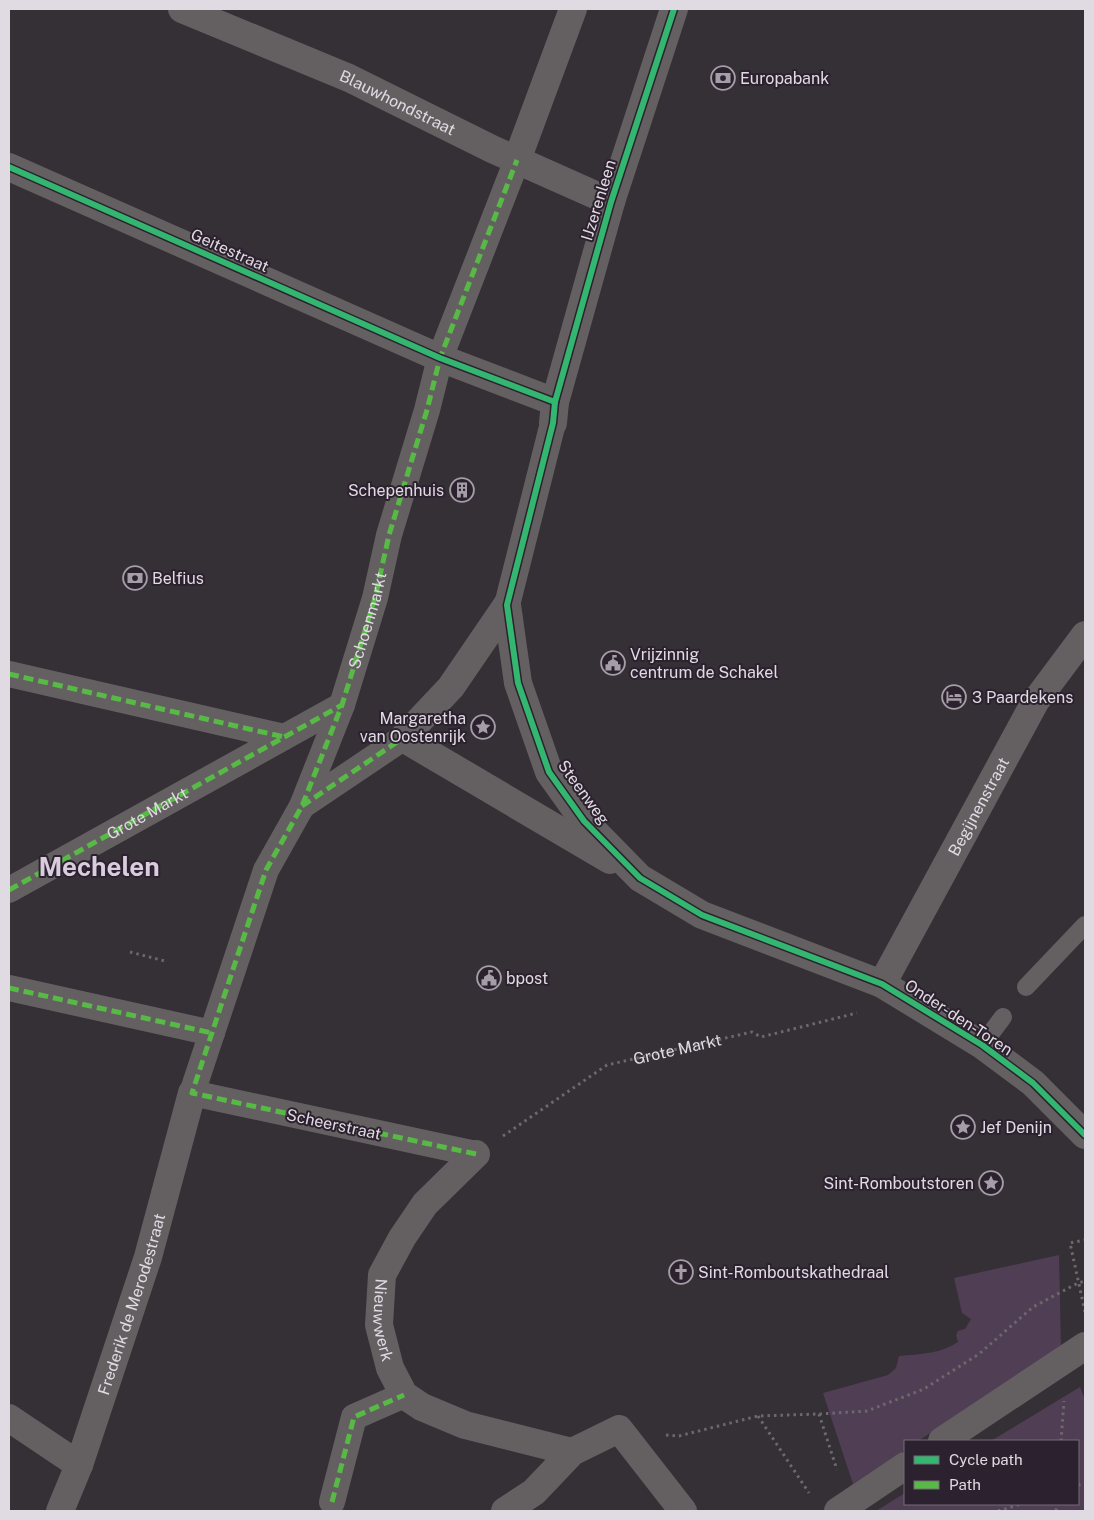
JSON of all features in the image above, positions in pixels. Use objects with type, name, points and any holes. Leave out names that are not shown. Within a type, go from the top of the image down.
[{"type":"street","name":"Blauwhondstraat","points":[[182,9],[349,78],[492,149],[611,202]]},
{"type":"street","points":[[554,412],[440,358],[573,9]]},
{"type":"street","name":"IJzerenleen","points":[[554,412],[611,202],[674,9]]},
{"type":"street","name":"Geitestraat","points":[[9,167],[440,358]]},
{"type":"street","name":"Schoenmarkt","points":[[342,705],[375,598],[389,535],[424,420],[440,358]]},
{"type":"street","name":"Steenweg","points":[[403,738],[451,687],[507,605],[554,412]]},
{"type":"street","name":"Steenweg","points":[[507,605],[518,683],[549,772],[584,821],[640,878],[702,915],[882,984]]},
{"type":"street","name":"Begijnenstraat","points":[[882,984],[1035,702],[1085,635]]},
{"type":"street","points":[[9,674],[284,737]]},
{"type":"street","points":[[192,1093],[266,870],[302,806],[342,705]]},
{"type":"street","name":"Grote Markt","points":[[9,890],[342,705]]},
{"type":"street","points":[[302,806],[403,738],[640,878]]},
{"type":"street","name":"Onder-den-Toren","points":[[882,984],[982,1045],[1033,1083],[1085,1135]]},
{"type":"street","points":[[9,988],[212,1033]]},
{"type":"street","name":"Scheerstraat","points":[[192,1093],[476,1154]]},
{"type":"street","name":"Frederik de Merodestraat","points":[[60,1511],[79,1465],[148,1257],[192,1093]]},
{"type":"street","name":"Nieuwwerk","points":[[404,1395],[390,1368],[379,1325],[382,1275],[402,1238],[425,1204],[476,1154]]},
{"type":"street","points":[[944,1440],[1085,1346]]},
{"type":"street","points":[[332,1502],[354,1417],[404,1395],[422,1407],[465,1425],[572,1452]]},
{"type":"street","points":[[9,1418],[79,1465]]},
{"type":"street","points":[[505,1511],[534,1492],[572,1452],[619,1429],[683,1511]]},
{"type":"street","points":[[840,1510],[904,1467]]},
{"type":"lane","points":[[1026,987],[1085,924]]},
{"type":"lane","name":"Onder-den-Toren","points":[[982,1045],[1003,1017]]},
{"type":"path","points":[[130,952],[165,961]]},
{"type":"path","points":[[1085,1240],[1070,1243],[1085,1312]]},
{"type":"path","points":[[619,1429],[679,1436],[758,1416],[867,1411],[924,1389],[979,1354],[1032,1307],[1085,1281]]},
{"type":"path","points":[[1061,1440],[1064,1398]]},
{"type":"path","points":[[758,1416],[814,1500],[840,1510],[843,1486],[819,1414]]},
{"type":"path","points":[[998,1511],[1018,1505]]},
{"type":"shaded area","points":[[1059,1255],[1061,1348],[920,1440],[904,1440],[904,1451],[853,1484],[823,1393],[888,1375],[896,1368],[899,1356],[937,1351],[958,1342],[956,1335],[958,1331],[965,1329],[971,1319],[962,1313],[954,1278]]},
{"type":"shaded area","points":[[1080,1387],[1085,1400],[1085,1511],[876,1511],[904,1494],[904,1505],[1079,1505],[1079,1440],[993,1440]]},
{"type":"marked path","points":[[476,1154],[192,1093],[266,870],[302,806],[342,705],[375,598],[389,535],[427,410],[440,358],[517,160]]},
{"type":"marked path","points":[[9,674],[284,737]]},
{"type":"marked path","points":[[9,890],[342,705]]},
{"type":"marked path","points":[[302,806],[403,738]]},
{"type":"marked path","points":[[9,988],[212,1033]]},
{"type":"marked path","points":[[332,1502],[354,1417],[404,1395]]},
{"type":"cycle path","points":[[674,9],[611,202],[555,402],[553,423],[507,605],[518,683],[549,772],[584,821],[640,878],[702,915],[882,984],[982,1045],[1033,1083],[1085,1135]]},
{"type":"cycle path","points":[[9,167],[440,358],[555,402]]},
{"type":"place","name":"Europabank","points":[[723,78]]},
{"type":"place","name":"Schepenhuis","points":[[462,490]]},
{"type":"place","name":"Belfius","points":[[135,578]]},
{"type":"place","name":"Vrijzinnig centrum de Schakel","points":[[613,663]]},
{"type":"place","name":"3 Paardekens","points":[[954,697]]},
{"type":"place","name":"Margaretha van Oostenrijk","points":[[483,727]]},
{"type":"place","name":"bpost","points":[[489,978]]},
{"type":"place","name":"Jef Denijn","points":[[963,1127]]},
{"type":"place","name":"Sint-Romboutstoren","points":[[991,1183]]},
{"type":"place","name":"Sint-Romboutskathedraal","points":[[681,1272]]},
{"type":"district","name":"Mechelen","points":[[99,867]]}]
